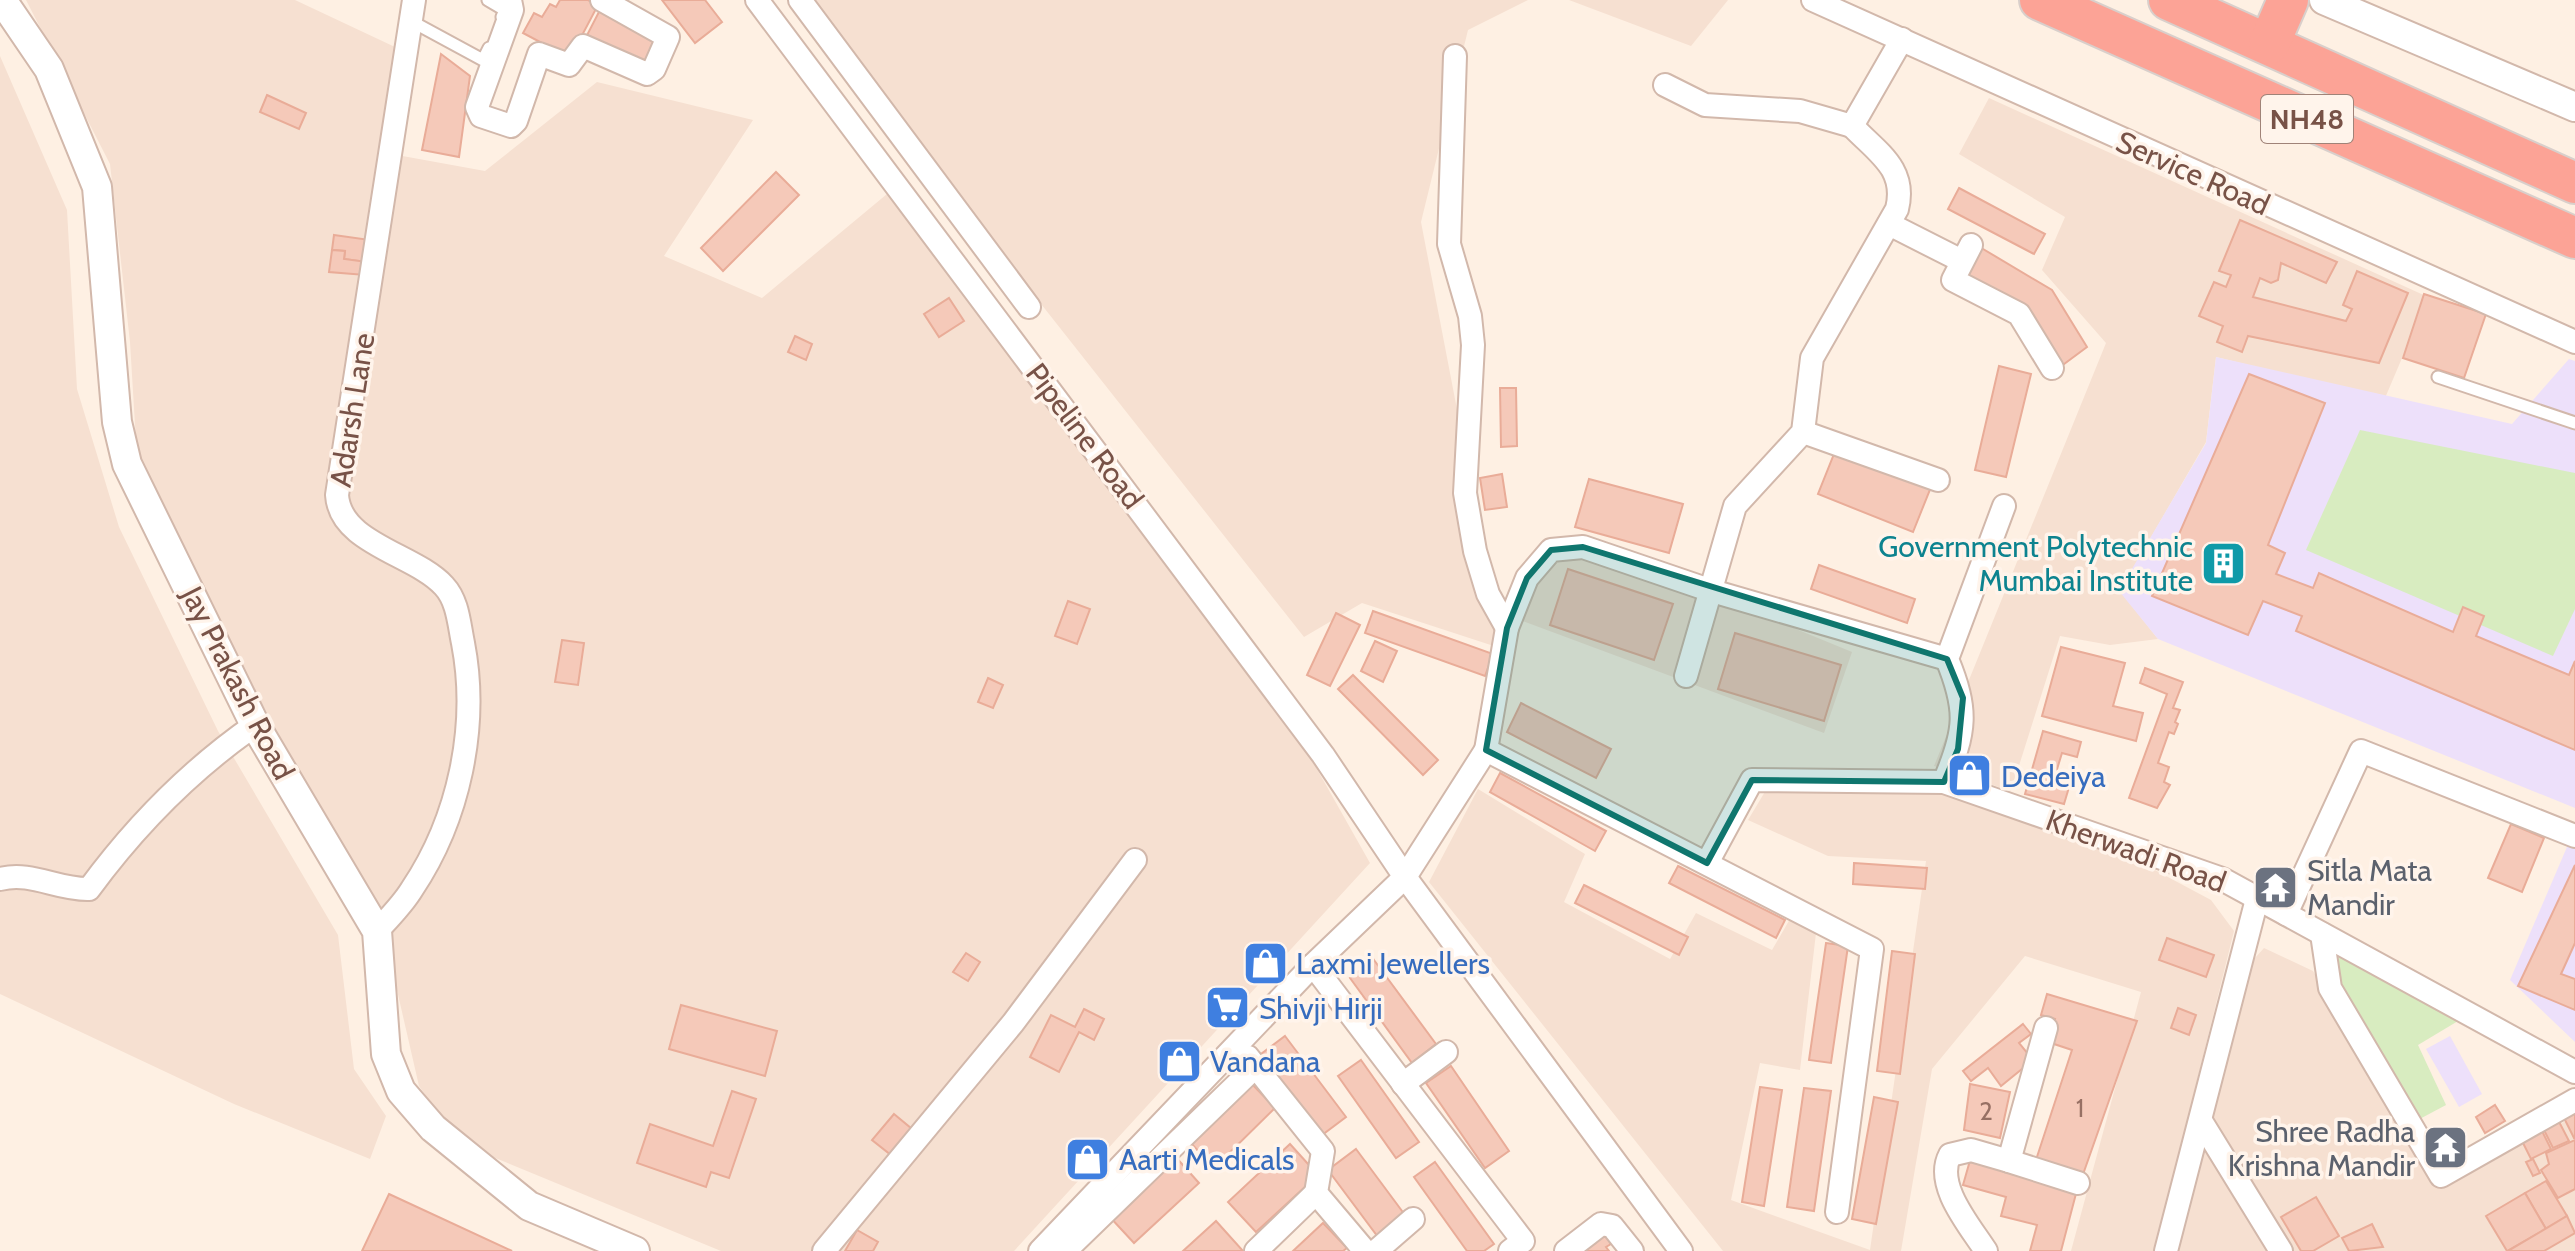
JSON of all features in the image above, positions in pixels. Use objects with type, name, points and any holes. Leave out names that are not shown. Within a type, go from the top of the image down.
[{"type":"highway","name":"NH48","points":[[2040,0],[2575,238]]},
{"type":"highway","name":"NH48","points":[[2169,0],[2575,183]]},
{"type":"highway","points":[[2269,44],[2288,0]]},
{"type":"street","name":"Jay Prakash Road","points":[[2,0],[49,69],[97,187],[117,422],[127,464],[255,725],[377,931],[386,1054],[401,1091],[433,1128],[529,1206],[635,1251]]},
{"type":"street","points":[[510,0],[512,10],[477,107],[481,116],[511,126],[516,121],[542,53],[569,65],[586,46],[647,74],[654,69],[668,37],[602,0]]},
{"type":"street","name":"Pipeline Road","points":[[757,0],[1323,755],[1405,877],[1681,1251]]},
{"type":"street","points":[[800,0],[1029,307]]},
{"type":"street","name":"Service Road","points":[[1813,0],[2023,97],[2575,342]]},
{"type":"street","points":[[2324,0],[2575,107]]},
{"type":"street","name":"Adarsh Lane","points":[[377,931],[412,889],[446,825],[469,727],[466,661],[454,600],[437,579],[350,526],[338,512],[337,504],[412,11]]},
{"type":"street","points":[[1852,126],[1902,39]]},
{"type":"street","points":[[1455,56],[1449,244],[1470,316],[1473,345],[1465,493],[1475,551],[1488,594],[1507,628]]},
{"type":"street","points":[[1665,85],[1705,105],[1800,111],[1852,126],[1899,175],[1902,192],[1889,224],[1812,358],[1803,432],[1735,506],[1727,525],[1712,591],[1686,676]]},
{"type":"street","points":[[1889,224],[1966,253],[1953,280],[2019,314],[2052,368]]},
{"type":"street","points":[[1803,432],[1938,480]]},
{"type":"street","points":[[1944,782],[1958,749],[1963,698],[1947,659],[2004,506]]},
{"type":"street","points":[[1040,1251],[1313,965],[1405,877],[1486,750],[1507,628],[1527,578],[1551,550],[1583,547],[1712,591],[1947,659]]},
{"type":"street","points":[[0,879],[17,874],[75,889],[89,889],[165,798],[204,761],[255,725]]},
{"type":"street","points":[[1486,750],[1872,949],[1837,1212]]},
{"type":"street","points":[[2286,914],[2361,751],[2575,836]]},
{"type":"street","name":"Kherwadi Road","points":[[1707,863],[1752,780],[1944,782],[2222,879],[2575,1072]]},
{"type":"street","points":[[824,1251],[1013,1023],[1135,860]]},
{"type":"street","points":[[2166,1251],[2257,899]]},
{"type":"street","points":[[2322,934],[2330,988],[2441,1176],[2575,1100]]},
{"type":"street","points":[[1313,965],[1521,1248]]},
{"type":"street","points":[[2009,1161],[2046,1028]]},
{"type":"street","points":[[1238,1045],[1323,1151],[1316,1193],[1256,1251]]},
{"type":"street","points":[[1403,1084],[1446,1052]]},
{"type":"street","points":[[1065,1251],[1255,1067]]},
{"type":"street","points":[[2201,1121],[2281,1251]]},
{"type":"street","points":[[1986,1251],[1957,1204],[1945,1176],[1945,1164],[1950,1155],[1971,1150],[2078,1183]]},
{"type":"street","points":[[1316,1193],[1365,1251]]},
{"type":"street","points":[[1376,1251],[1413,1219]]},
{"type":"street","points":[[1566,1251],[1601,1224],[1607,1224],[1632,1251]]},
{"type":"lane","points":[[412,11],[483,60],[505,10],[488,0]]},
{"type":"lane","points":[[2438,377],[2575,423]]},
{"type":"highlighted area","points":[[1583,547],[1947,659],[1963,698],[1958,749],[1944,782],[1752,780],[1707,863],[1486,750],[1507,628],[1527,578],[1551,550]]},
{"type":"shaded area","points":[[26,0],[295,0],[395,47],[386,153],[485,171],[597,82],[753,120],[664,256],[762,298],[887,194],[1274,693],[1370,863],[1014,1251],[721,1251],[459,1143],[419,1086],[377,903],[305,788],[137,458],[130,342],[110,164]]},
{"type":"shaded area","points":[[801,0],[1528,0],[1468,30],[1421,222],[1503,649],[1362,603],[1304,637]]},
{"type":"shaded area","points":[[1569,0],[1728,0],[1691,46]]},
{"type":"shaded area","points":[[0,56],[67,210],[77,389],[119,527],[218,731],[338,935],[354,1069],[386,1116],[370,1159],[234,1104],[0,994]]},
{"type":"shaded area","points":[[1989,98],[2428,297],[2385,398],[2216,357],[2206,442],[2120,591],[2158,639],[2110,645],[2060,636],[2011,791],[1934,766],[2106,343],[2042,270],[2065,217],[1959,154]]},
{"type":"shaded area","points":[[2216,357],[2512,424],[2569,359],[2575,361],[2575,808],[2158,639],[2119,591],[2206,443]]},
{"type":"shaded area","points":[[1541,544],[1779,622],[1852,652],[1824,733],[1520,620]]},
{"type":"shaded area","points":[[1478,789],[1585,854],[1564,902],[1670,959],[1696,913],[1772,950],[1790,919],[1816,933],[1800,1070],[1760,1063],[1731,1200],[1870,1250],[1926,861],[1828,856],[1748,820],[1766,790],[1945,790],[2151,868],[2211,900],[2234,931],[2155,1251],[2071,1251],[2141,992],[2025,956],[1932,1069],[1901,1251],[1723,1251],[1429,882]]},
{"type":"shaded area","points":[[2570,840],[2575,842],[2575,1042],[2510,980]]},
{"type":"shaded area","points":[[2264,948],[2313,971],[2440,1189],[2575,1116],[2575,1251],[2176,1251],[2245,969]]},
{"type":"shaded area","points":[[2450,1036],[2482,1094],[2459,1107],[2426,1049]]},
{"type":"green space","points":[[2360,430],[2575,473],[2575,609],[2553,656],[2306,550]]},
{"type":"green space","points":[[2335,949],[2463,1018],[2418,1045],[2446,1105],[2414,1122],[2336,986]]},
{"type":"building","points":[[560,0],[588,0],[598,5],[568,62],[540,47],[542,43],[523,33],[534,13],[542,17],[550,4],[556,7]]},
{"type":"building","points":[[662,0],[705,0],[722,22],[695,43]]},
{"type":"building","points":[[602,6],[664,37],[647,72],[584,41]]},
{"type":"building","points":[[441,54],[470,76],[459,157],[422,150]]},
{"type":"building","points":[[267,95],[306,113],[299,129],[260,112]]},
{"type":"building","points":[[776,172],[799,195],[723,271],[701,248]]},
{"type":"building","points":[[1959,188],[2045,234],[2034,254],[1948,209]]},
{"type":"building","points":[[2240,220],[2337,262],[2326,283],[2281,263],[2278,280],[2271,283],[2260,278],[2253,297],[2346,321],[2352,309],[2343,305],[2357,271],[2408,293],[2379,363],[2248,336],[2242,352],[2217,342],[2223,326],[2199,316],[2214,282],[2226,287],[2231,275],[2219,271]]},
{"type":"building","points":[[334,235],[370,240],[367,262],[344,259],[345,251],[332,250]]},
{"type":"building","points":[[1978,246],[2052,290],[2087,347],[2056,370],[2024,311],[1954,279]]},
{"type":"building","points":[[332,250],[345,251],[344,259],[367,262],[365,275],[329,272]]},
{"type":"building","points":[[2424,294],[2486,314],[2464,378],[2403,358]]},
{"type":"building","points":[[949,298],[964,321],[939,337],[924,314]]},
{"type":"building","points":[[795,336],[812,344],[806,360],[788,352]]},
{"type":"building","points":[[1999,366],[2031,374],[2006,477],[1975,470]]},
{"type":"building","name":"Government Polytechnic Mumbai Institute","points":[[2249,374],[2325,403],[2268,545],[2285,553],[2276,574],[2313,588],[2319,573],[2453,632],[2463,607],[2484,616],[2476,636],[2569,675],[2575,661],[2575,750],[2296,631],[2302,616],[2263,601],[2248,635],[2152,596]]},
{"type":"building","points":[[1500,388],[1516,388],[1517,446],[1501,447]]},
{"type":"building","points":[[1836,449],[1931,487],[1913,532],[1818,494]]},
{"type":"building","points":[[1502,474],[1507,507],[1485,510],[1480,478]]},
{"type":"building","points":[[1589,479],[1683,504],[1669,553],[1575,527]]},
{"type":"building","points":[[1819,565],[1915,599],[1907,623],[1811,589]]},
{"type":"building","points":[[1568,569],[1673,604],[1654,660],[1550,625]]},
{"type":"building","points":[[1068,601],[1090,609],[1077,644],[1055,636]]},
{"type":"building","points":[[1373,611],[1493,654],[1485,676],[1365,633]]},
{"type":"building","points":[[1336,613],[1360,625],[1330,686],[1307,675]]},
{"type":"building","points":[[1735,633],[1841,665],[1824,721],[1718,689]]},
{"type":"building","points":[[562,640],[584,643],[578,685],[555,682]]},
{"type":"building","points":[[1375,641],[1397,651],[1383,682],[1361,671]]},
{"type":"building","points":[[2061,647],[2125,663],[2113,706],[2143,713],[2136,741],[2042,716]]},
{"type":"building","points":[[2145,668],[2183,682],[2173,708],[2180,710],[2175,722],[2178,724],[2174,734],[2169,732],[2158,763],[2169,767],[2164,782],[2170,785],[2157,808],[2129,798],[2167,694],[2140,683]]},
{"type":"building","points":[[1353,675],[1438,760],[1423,775],[1338,689]]},
{"type":"building","points":[[988,678],[1003,685],[993,708],[978,702]]},
{"type":"building","points":[[1521,703],[1611,749],[1596,778],[1507,732]]},
{"type":"building","points":[[2043,731],[2081,742],[2077,757],[2062,753],[2054,779],[2070,784],[2064,804],[2025,794]]},
{"type":"building","points":[[1500,773],[1606,831],[1595,851],[1490,792]]},
{"type":"building","points":[[2511,824],[2544,838],[2522,892],[2488,878]]},
{"type":"building","points":[[1854,863],[1927,868],[1925,889],[1853,884]]},
{"type":"building","points":[[2575,865],[2575,943],[2561,974],[2575,979],[2575,1010],[2518,986]]},
{"type":"building","points":[[1678,866],[1785,920],[1776,938],[1669,883]]},
{"type":"building","points":[[1584,885],[1688,937],[1679,955],[1575,903]]},
{"type":"building","points":[[2167,938],[2214,955],[2206,977],[2159,960]]},
{"type":"building","points":[[1826,943],[1848,946],[1831,1063],[1809,1060]]},
{"type":"building","points":[[1892,951],[1915,954],[1900,1074],[1877,1071]]},
{"type":"building","points":[[966,953],[980,962],[968,981],[953,972]]},
{"type":"building","points":[[1374,960],[1436,1044],[1412,1063],[1350,978]]},
{"type":"building","points":[[2047,994],[2137,1021],[2081,1180],[2034,1166],[2072,1050],[2048,1042],[2055,1019],[2041,1015]]},
{"type":"building","points":[[681,1005],[777,1031],[765,1076],[669,1049]]},
{"type":"building","points":[[2178,1008],[2196,1015],[2189,1035],[2171,1028]]},
{"type":"building","points":[[1084,1009],[1104,1019],[1094,1040],[1079,1032],[1059,1072],[1030,1057],[1051,1015],[1075,1027]]},
{"type":"building","points":[[2023,1024],[2031,1034],[2019,1043],[2033,1060],[2001,1086],[1988,1068],[1971,1081],[1963,1071]]},
{"type":"building","points":[[1285,1036],[1346,1117],[1322,1135],[1261,1054]]},
{"type":"building","points":[[1361,1060],[1419,1142],[1396,1158],[1338,1076]]},
{"type":"building","points":[[1451,1066],[1509,1151],[1485,1168],[1426,1083]]},
{"type":"building","points":[[1249,1081],[1275,1108],[1214,1168],[1188,1140]]},
{"type":"building","points":[[1970,1084],[2010,1092],[2000,1138],[1964,1130]]},
{"type":"building","points":[[1760,1087],[1782,1090],[1764,1206],[1742,1202]]},
{"type":"building","points":[[1804,1088],[1831,1091],[1814,1211],[1787,1207]]},
{"type":"building","points":[[732,1091],[756,1099],[729,1178],[711,1172],[706,1187],[637,1163],[650,1124],[713,1146]]},
{"type":"building","points":[[1874,1097],[1898,1102],[1876,1224],[1852,1219]]},
{"type":"building","points":[[2575,1102],[2575,1138],[2574,1138],[2560,1110]]},
{"type":"building","points":[[2495,1105],[2505,1121],[2485,1133],[2476,1117]]},
{"type":"building","points":[[894,1114],[912,1129],[891,1155],[872,1140]]},
{"type":"building","points":[[2555,1114],[2569,1141],[2553,1148],[2540,1122]]},
{"type":"building","points":[[2539,1125],[2551,1149],[2531,1159],[2519,1135]]},
{"type":"building","points":[[2575,1140],[2575,1189],[2558,1198],[2541,1170],[2549,1164],[2546,1153]]},
{"type":"building","points":[[1290,1144],[1318,1175],[1256,1232],[1228,1202]]},
{"type":"building","points":[[1356,1149],[1405,1215],[1378,1237],[1328,1170]]},
{"type":"building","points":[[1173,1154],[1199,1183],[1134,1243],[1108,1215]]},
{"type":"building","points":[[1971,1157],[2078,1186],[2061,1251],[2030,1251],[2037,1225],[2001,1216],[2006,1197],[1963,1185]]},
{"type":"building","points":[[2533,1159],[2540,1173],[2533,1176],[2526,1162]]},
{"type":"building","points":[[1435,1162],[1494,1244],[1484,1251],[1467,1251],[1414,1177]]},
{"type":"building","points":[[2546,1181],[2567,1216],[2546,1229],[2525,1193]]},
{"type":"building","points":[[2525,1193],[2546,1229],[2507,1251],[2486,1216]]},
{"type":"building","points":[[389,1194],[512,1251],[362,1251]]},
{"type":"building","points":[[2316,1197],[2339,1236],[2313,1251],[2301,1251],[2281,1217]]},
{"type":"building","points":[[2567,1216],[2575,1233],[2544,1251],[2508,1251]]},
{"type":"building","points":[[1216,1221],[1243,1251],[1183,1251]]},
{"type":"building","points":[[1323,1223],[1347,1248],[1343,1251],[1293,1251]]},
{"type":"building","points":[[2372,1224],[2383,1247],[2349,1251],[2342,1238]]},
{"type":"building","points":[[857,1230],[878,1242],[873,1251],[845,1251]]},
{"type":"building","points":[[1603,1232],[1611,1244],[1606,1247],[1609,1251],[1579,1251]]},
{"type":"place","name":"Government Polytechnic Mumbai Institute","points":[[2224,563]]},
{"type":"place","name":"Dedeiya","points":[[1970,776]]},
{"type":"place","name":"Sitla Mata Mandir","points":[[2276,887]]},
{"type":"place","name":"Laxmi Jewellers","points":[[1265,963]]},
{"type":"place","name":"Shivji Hirji","points":[[1228,1008]]},
{"type":"place","name":"Vandana","points":[[1179,1061]]},
{"type":"place","name":"Shree Radha Krishna Mandir","points":[[2446,1148]]},
{"type":"place","name":"Aarti Medicals","points":[[1088,1159]]}]
